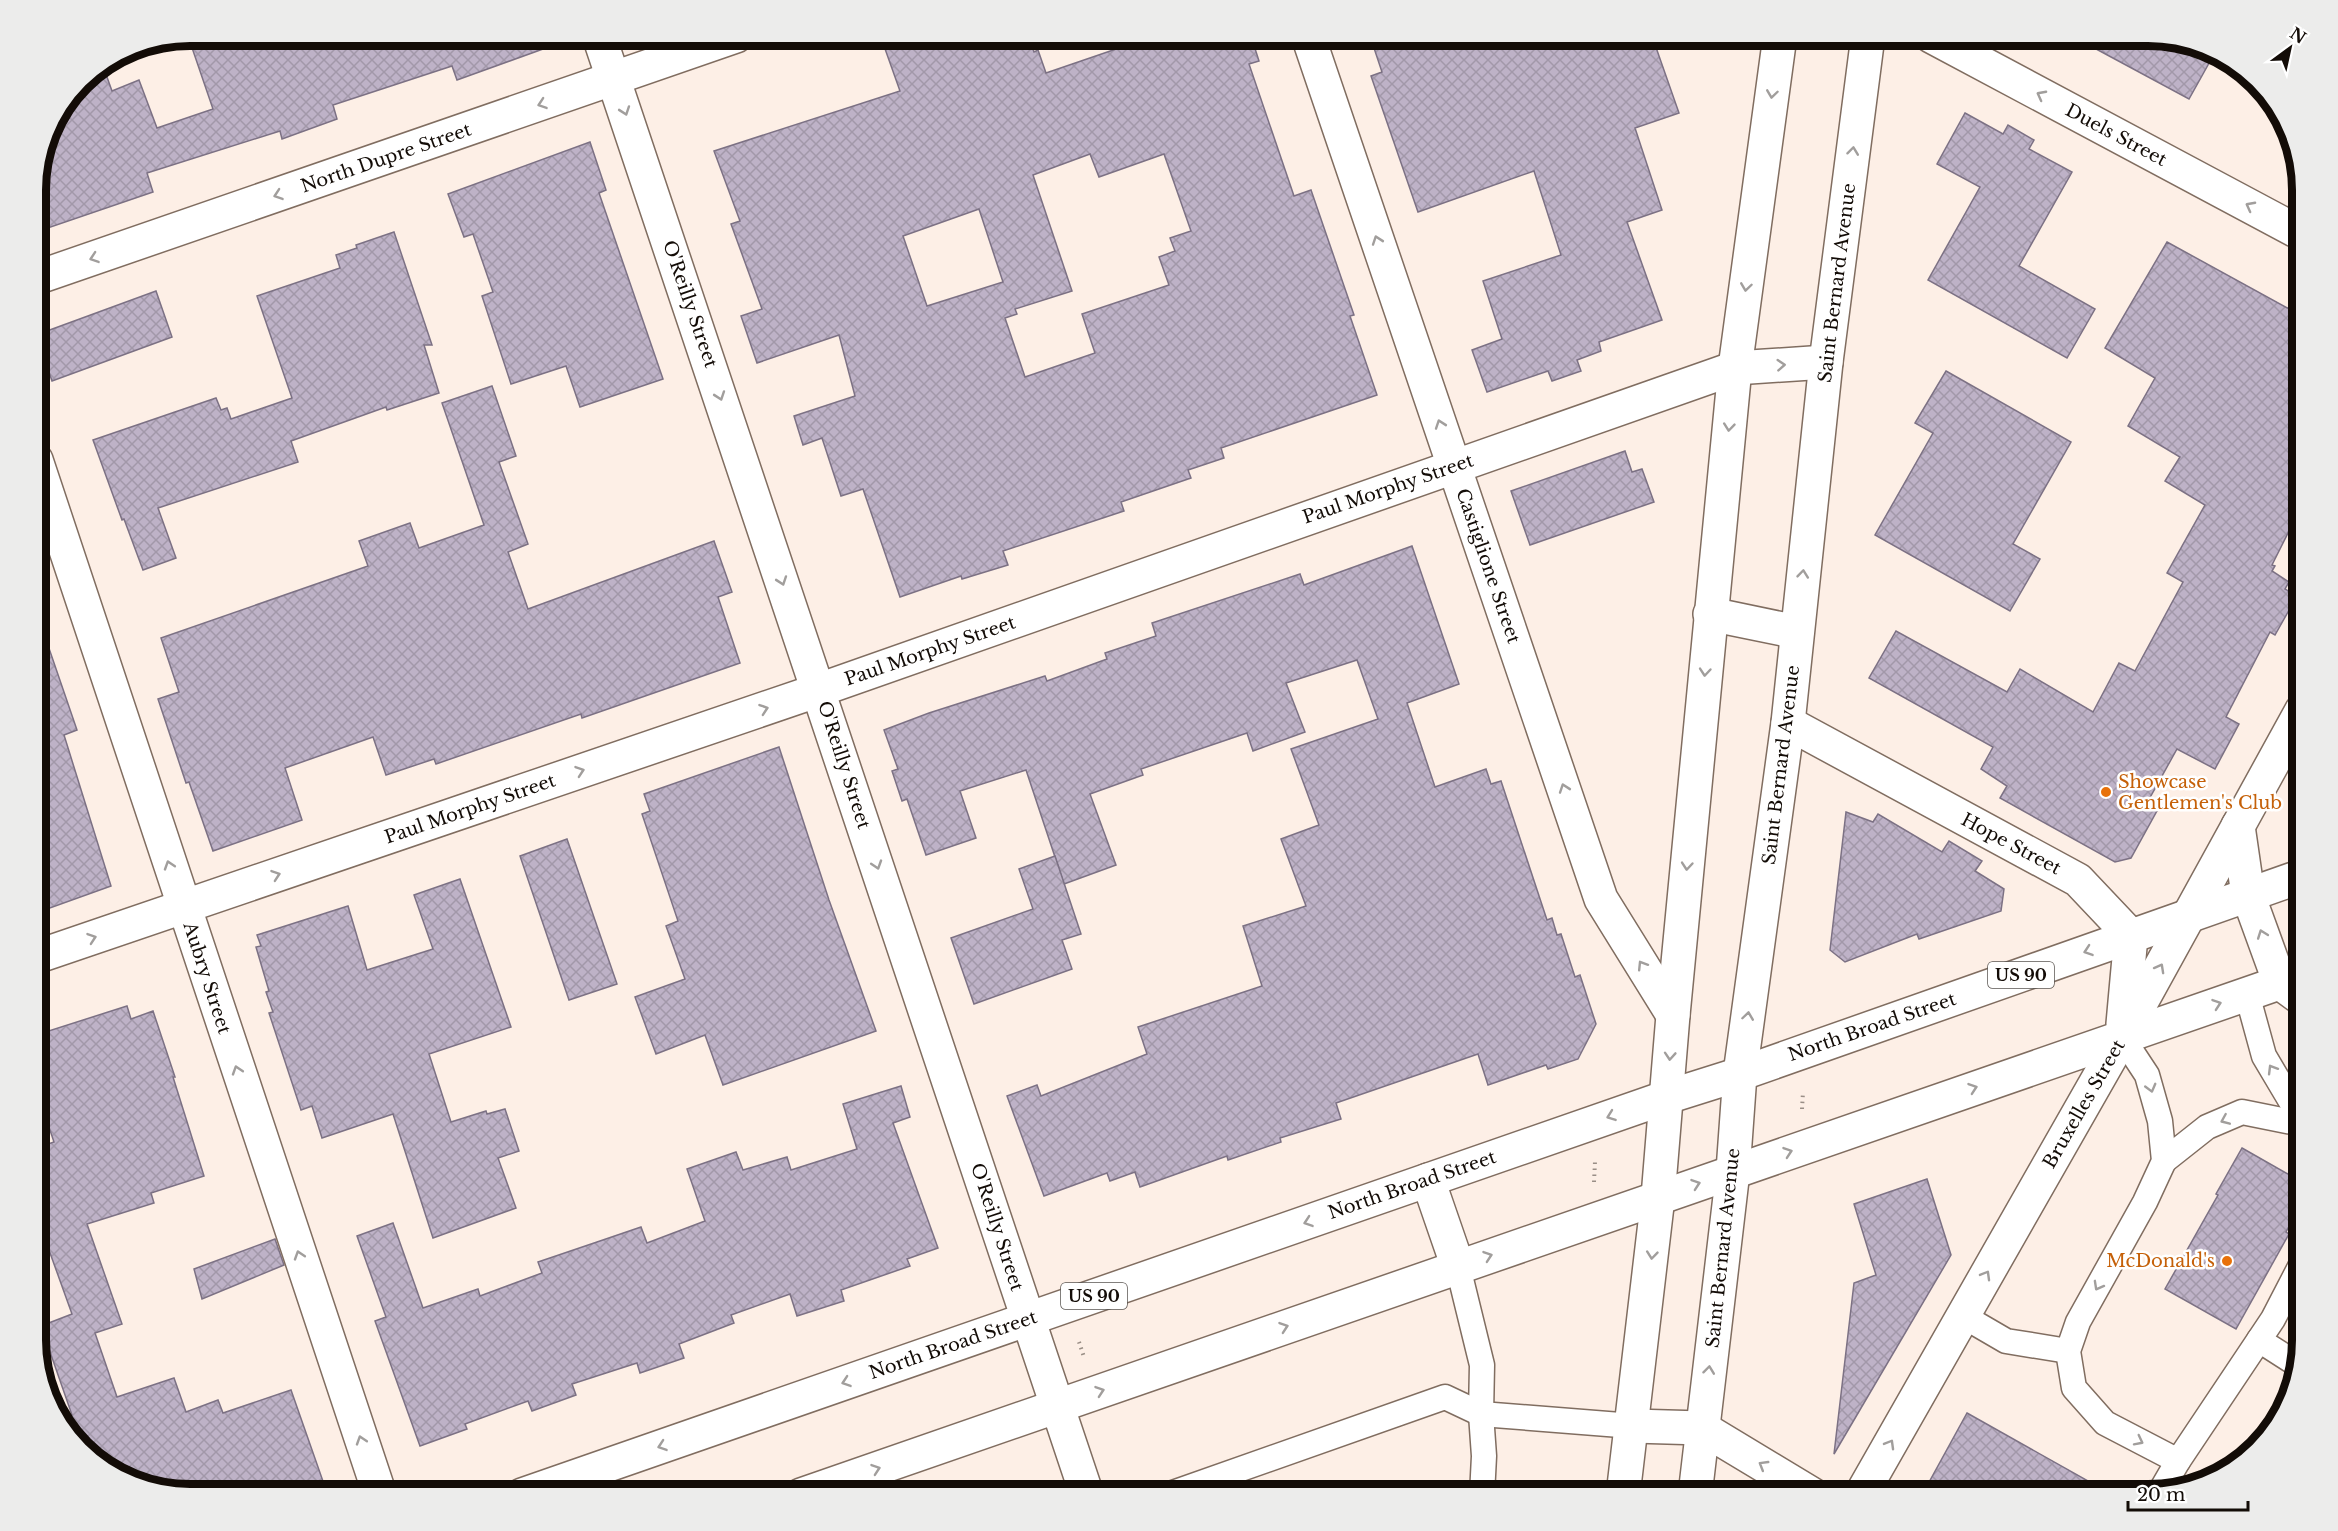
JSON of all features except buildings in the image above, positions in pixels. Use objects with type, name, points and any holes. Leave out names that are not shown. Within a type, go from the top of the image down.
[{"type":"street","name":"O'Reilly Street","points":[[603,46],[1083,1484]]},
{"type":"street","name":"North Dupre Street","points":[[47,274],[708,46]]},
{"type":"street","name":"Castiglione Street","points":[[1311,46],[1601,899],[1673,1015]]},
{"type":"street","points":[[1625,1484],[1658,1197],[1710,614],[1735,369],[1779,46]]},
{"type":"street","name":"Saint Bernard Avenue","points":[[1696,1484],[1733,1171],[1740,1074],[1788,723],[1826,362],[1867,46]]},
{"type":"street","name":"Duels Street","points":[[1950,46],[2292,229]]},
{"type":"street","name":"Paul Morphy Street","points":[[47,953],[819,690],[1454,465],[1735,369],[1826,362]]},
{"type":"street","name":"Aubry Street","points":[[47,493],[376,1484]]},
{"type":"street","points":[[1710,614],[1797,632]]},
{"type":"street","name":"Hope Street","points":[[1788,723],[2078,880],[2131,936]]},
{"type":"street","name":"Bruxelles Street","points":[[1867,1484],[2122,1037],[2292,728]]},
{"type":"street","points":[[2238,826],[2248,895],[2292,980]]},
{"type":"street","name":"North Broad Street","points":[[554,1484],[1666,1097],[1740,1074],[2292,880]]},
{"type":"street","points":[[2122,1037],[2131,936]]},
{"type":"street","points":[[833,1484],[2247,994],[2292,986]]},
{"type":"street","points":[[1428,1180],[1458,1267]]},
{"type":"street","points":[[1633,1426],[1702,1428],[1795,1484]]},
{"type":"lane","points":[[2247,994],[2264,1056],[2292,1105]]},
{"type":"lane","points":[[2122,1037],[2148,1075],[2160,1121],[2164,1161]]},
{"type":"lane","points":[[2178,1461],[2105,1424],[2074,1388],[2068,1351],[2078,1322],[2145,1202],[2164,1161],[2207,1127],[2242,1112],[2292,1120]]},
{"type":"lane","points":[[1458,1267],[1482,1365],[1483,1484]]},
{"type":"lane","points":[[2165,1483],[2273,1319],[2292,1282]]},
{"type":"lane","points":[[1963,1316],[2006,1341],[2068,1351]]},
{"type":"lane","points":[[2259,1340],[2290,1360]]},
{"type":"lane","points":[[1198,1484],[1445,1397],[1481,1414],[1633,1426]]},
{"type":"place","name":"Showcase Gentlemen's Club","points":[[2106,792]]},
{"type":"place","name":"McDonald's","points":[[2227,1261]]}]
